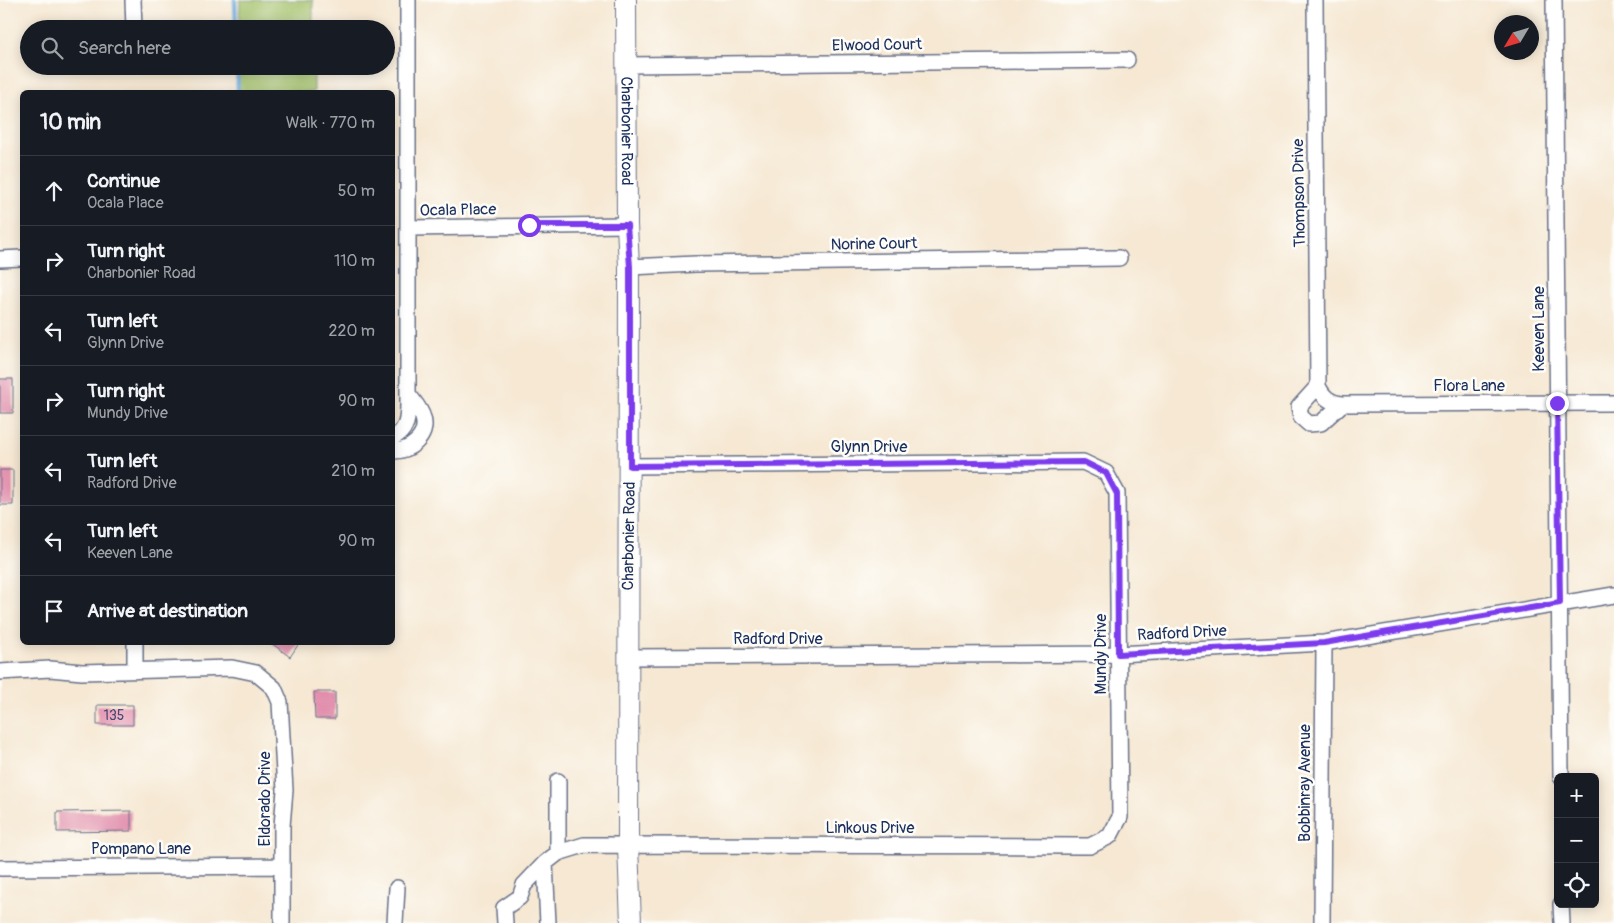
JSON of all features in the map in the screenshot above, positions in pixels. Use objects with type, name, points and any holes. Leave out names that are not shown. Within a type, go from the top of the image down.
[{"type":"main road","name":"Charbonier Road","points":[[626,0],[627,225],[630,267],[628,846],[631,923]]},
{"type":"street","points":[[133,0],[134,20]]},
{"type":"street","points":[[395,436],[404,429],[408,418],[408,0]]},
{"type":"street","name":"Thompson Drive","points":[[1315,0],[1322,392]]},
{"type":"street","name":"Keeven Lane","points":[[1554,0],[1561,773]]},
{"type":"street","name":"Elwood Court","points":[[627,65],[1127,60]]},
{"type":"street","name":"Ocala Place","points":[[409,228],[627,225]]},
{"type":"street","points":[[0,259],[20,258]]},
{"type":"street","name":"Norine Court","points":[[630,267],[687,264],[1119,258]]},
{"type":"street","points":[[1322,392],[1299,406],[1301,417],[1309,424],[1321,423],[1342,404]]},
{"type":"street","name":"Flora Lane","points":[[1322,392],[1334,403],[1342,404],[1614,403]]},
{"type":"street","points":[[395,451],[402,451],[414,445],[421,435],[424,420],[419,409],[408,394]]},
{"type":"street","name":"Glynn Drive","points":[[630,466],[1084,462],[1106,473]]},
{"type":"street","name":"Mundy Drive","points":[[1106,473],[1117,494],[1120,817],[1110,836]]},
{"type":"street","name":"Radford Drive","points":[[628,657],[1118,654],[1324,643],[1614,595]]},
{"type":"street","name":"Bobbinray Avenue","points":[[1322,923],[1324,643]]},
{"type":"street","points":[[0,672],[135,670],[135,645]]},
{"type":"street","name":"Eldorado Drive","points":[[135,670],[232,668],[256,672],[274,688],[281,710],[285,790],[282,826],[282,923]]},
{"type":"street","points":[[558,781],[558,853]]},
{"type":"street","name":"Linkous Drive","points":[[511,902],[545,862],[558,853],[584,846],[1090,846],[1110,836]]},
{"type":"street","points":[[545,862],[548,923]]},
{"type":"street","name":"Pompano Lane","points":[[0,868],[282,866]]},
{"type":"street","points":[[396,923],[398,888]]},
{"type":"street","points":[[1561,908],[1562,923]]},
{"type":"green space","points":[[240,0],[313,0],[313,20],[239,20]]},
{"type":"green space","points":[[238,75],[314,75],[314,90],[237,90]]},
{"type":"building","points":[[0,379],[13,379],[13,413],[0,413]]},
{"type":"building","points":[[0,470],[13,470],[13,505],[0,505]]},
{"type":"building","points":[[274,645],[298,645],[290,657]]},
{"type":"building","points":[[314,692],[335,692],[335,719],[315,719]]},
{"type":"building","points":[[97,705],[133,705],[133,725],[97,725]]},
{"type":"building","points":[[131,811],[131,831],[57,832],[57,812]]},
{"type":"waterway","points":[[235,0],[236,20]]},
{"type":"waterway","points":[[237,75],[238,90]]},
{"type":"route","points":[[529,225],[627,225],[630,267],[630,466],[1084,462],[1106,473],[1117,494],[1118,654],[1324,643],[1560,603],[1557,403]]}]
